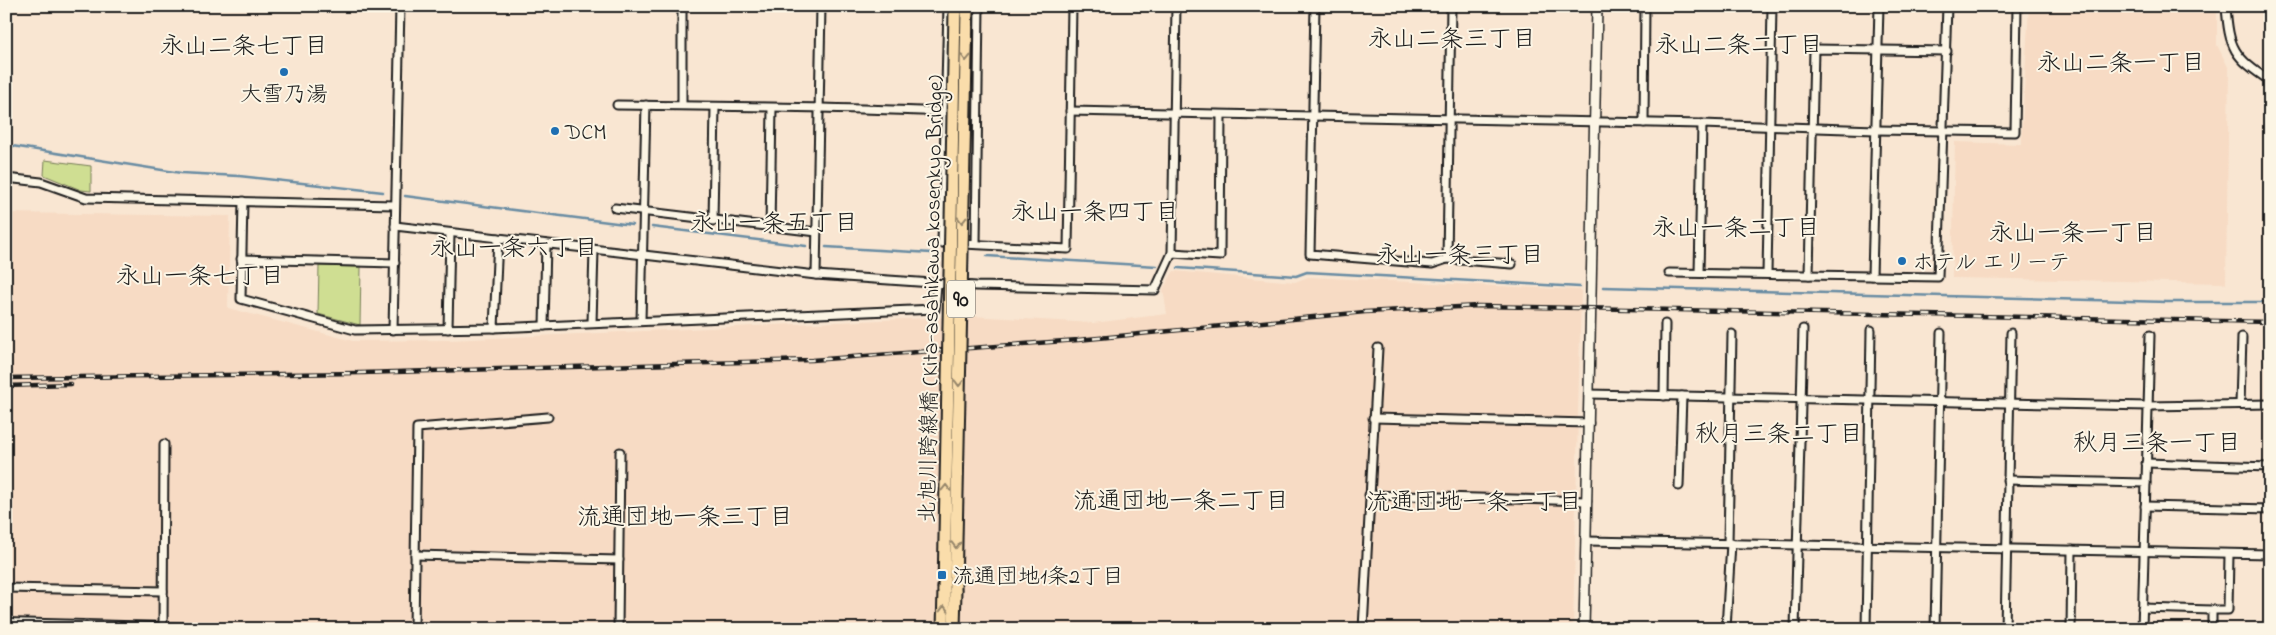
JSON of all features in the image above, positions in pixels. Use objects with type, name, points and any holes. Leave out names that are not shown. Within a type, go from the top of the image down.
[{"type":"main road","name":"北旭川跨線橋 (Kita-asahikawa kosenkyo Bridge)","points":[[949,589],[959,8]]},
{"type":"main road","name":"90","points":[[943,629],[949,589]]},
{"type":"main road","name":"90","points":[[949,589],[954,629]]},
{"type":"main road","points":[[6,624],[201,629]]},
{"type":"street","points":[[393,330],[400,6]]},
{"type":"street","points":[[682,6],[682,106]]},
{"type":"street","points":[[816,275],[821,6]]},
{"type":"street","points":[[976,244],[979,6]]},
{"type":"street","points":[[959,8],[946,112],[942,243],[1068,249],[1072,6]]},
{"type":"street","points":[[395,226],[816,275],[937,284],[1155,290],[1172,253],[1176,6]]},
{"type":"street","points":[[1315,6],[1310,254],[1432,264],[1447,260],[1512,264]]},
{"type":"street","points":[[1447,260],[1451,6]]},
{"type":"street","points":[[1584,629],[1597,6]]},
{"type":"street","points":[[1644,6],[1644,123]]},
{"type":"street","points":[[1767,274],[1772,6]]},
{"type":"street","points":[[1872,276],[1879,6]]},
{"type":"street","points":[[1669,273],[1938,277],[1947,6]]},
{"type":"street","points":[[1070,111],[2015,132],[2017,6]]},
{"type":"street","points":[[2226,6],[2228,37],[2238,55],[2249,67],[2270,81]]},
{"type":"street","points":[[1809,275],[1814,48],[1946,51]]},
{"type":"street","points":[[617,106],[772,108],[819,106],[946,112]]},
{"type":"street","points":[[641,321],[646,106]]},
{"type":"street","points":[[712,221],[715,107]]},
{"type":"street","points":[[770,228],[772,108]]},
{"type":"street","points":[[1172,253],[1220,256],[1221,115]]},
{"type":"street","points":[[1699,273],[1702,124]]},
{"type":"street","points":[[6,178],[41,182],[86,198],[395,205]]},
{"type":"street","points":[[243,201],[241,298],[355,330],[494,328],[936,309],[937,284]]},
{"type":"street","points":[[615,208],[770,228],[817,232]]},
{"type":"street","points":[[448,329],[450,232]]},
{"type":"street","points":[[494,328],[498,238]]},
{"type":"street","points":[[544,326],[546,244]]},
{"type":"street","points":[[592,324],[594,250]]},
{"type":"street","points":[[241,259],[395,263]]},
{"type":"street","points":[[1664,396],[1665,324]]},
{"type":"street","points":[[1795,629],[1803,329]]},
{"type":"street","points":[[1866,629],[1871,330]]},
{"type":"street","points":[[1935,629],[1941,333]]},
{"type":"street","points":[[2005,629],[2011,333]]},
{"type":"street","points":[[1726,629],[1732,334]]},
{"type":"street","points":[[2142,629],[2150,334]]},
{"type":"street","points":[[2240,404],[2242,338]]},
{"type":"street","points":[[1363,629],[1378,348]]},
{"type":"street","points":[[1589,394],[2148,406],[2270,404]]},
{"type":"street","points":[[1679,486],[1682,396]]},
{"type":"street","points":[[414,629],[418,428],[548,417]]},
{"type":"street","points":[[1373,418],[1589,423]]},
{"type":"street","points":[[162,628],[164,444]]},
{"type":"street","points":[[618,629],[620,452]]},
{"type":"street","points":[[2146,463],[2270,467]]},
{"type":"street","points":[[2007,480],[2146,483]]},
{"type":"street","points":[[1369,495],[1587,501]]},
{"type":"street","points":[[2145,506],[2270,509]]},
{"type":"street","points":[[1586,540],[2270,554]]},
{"type":"street","points":[[2071,629],[2072,550]]},
{"type":"street","points":[[2142,608],[2228,610],[2229,554]]},
{"type":"street","points":[[415,555],[619,560]]},
{"type":"street","points":[[6,588],[163,591]]},
{"type":"street","points":[[2212,610],[2212,629]]},
{"type":"shaded area","points":[[2029,6],[2214,6],[2217,14],[2217,45],[2229,69],[2226,283],[1952,278],[1955,142],[2021,144]]},
{"type":"shaded area","points":[[6,213],[230,216],[228,308],[353,341],[449,340],[970,316],[1093,323],[1167,314],[1163,289],[1174,271],[1295,282],[1308,277],[1581,290],[1573,629],[6,629]]},
{"type":"green space","points":[[45,160],[91,166],[91,191],[81,190],[44,175]]},
{"type":"green space","points":[[319,266],[361,267],[360,325],[318,314]]},
{"type":"waterway","points":[[6,145],[181,173],[239,176],[383,192]]},
{"type":"waterway","points":[[405,196],[632,225]]},
{"type":"waterway","points":[[652,227],[806,246]]},
{"type":"waterway","points":[[826,247],[932,253]]},
{"type":"waterway","points":[[987,256],[1157,266]]},
{"type":"waterway","points":[[1178,268],[1296,276],[1307,272],[1580,287]]},
{"type":"waterway","points":[[1603,287],[2167,302],[2270,302]]},
{"type":"railway","points":[[6,378],[361,373],[812,360],[1078,340],[1365,312],[1478,306],[2270,322]]},
{"type":"railway","points":[[6,386],[71,384]]},
{"type":"place","name":"大雪乃湯","points":[[284,72]]},
{"type":"place","name":"DCM","points":[[555,131]]},
{"type":"place","name":"ホテル エリーテ","points":[[1902,261]]},
{"type":"place","name":"流通団地1条2丁目","points":[[942,575]]},
{"type":"district","name":"永山二条三丁目","points":[[1452,38]]},
{"type":"district","name":"永山二条二丁目","points":[[1739,44]]},
{"type":"district","name":"永山二条七丁目","points":[[244,45]]},
{"type":"district","name":"永山二条一丁目","points":[[2121,62]]},
{"type":"district","name":"永山一条四丁目","points":[[1095,211]]},
{"type":"district","name":"永山一条五丁目","points":[[774,222]]},
{"type":"district","name":"永山一条二丁目","points":[[1736,227]]},
{"type":"district","name":"永山一条一丁目","points":[[2073,232]]},
{"type":"district","name":"永山一条六丁目","points":[[514,247]]},
{"type":"district","name":"永山一条三丁目","points":[[1460,254]]},
{"type":"district","name":"永山一条七丁目","points":[[200,275]]},
{"type":"district","name":"秋月三条二丁目","points":[[1779,433]]},
{"type":"district","name":"秋月三条一丁目","points":[[2157,442]]},
{"type":"district","name":"流通団地一条二丁目","points":[[1181,500]]},
{"type":"district","name":"流通団地一条一丁目","points":[[1474,501]]},
{"type":"district","name":"流通団地一条三丁目","points":[[685,516]]}]
